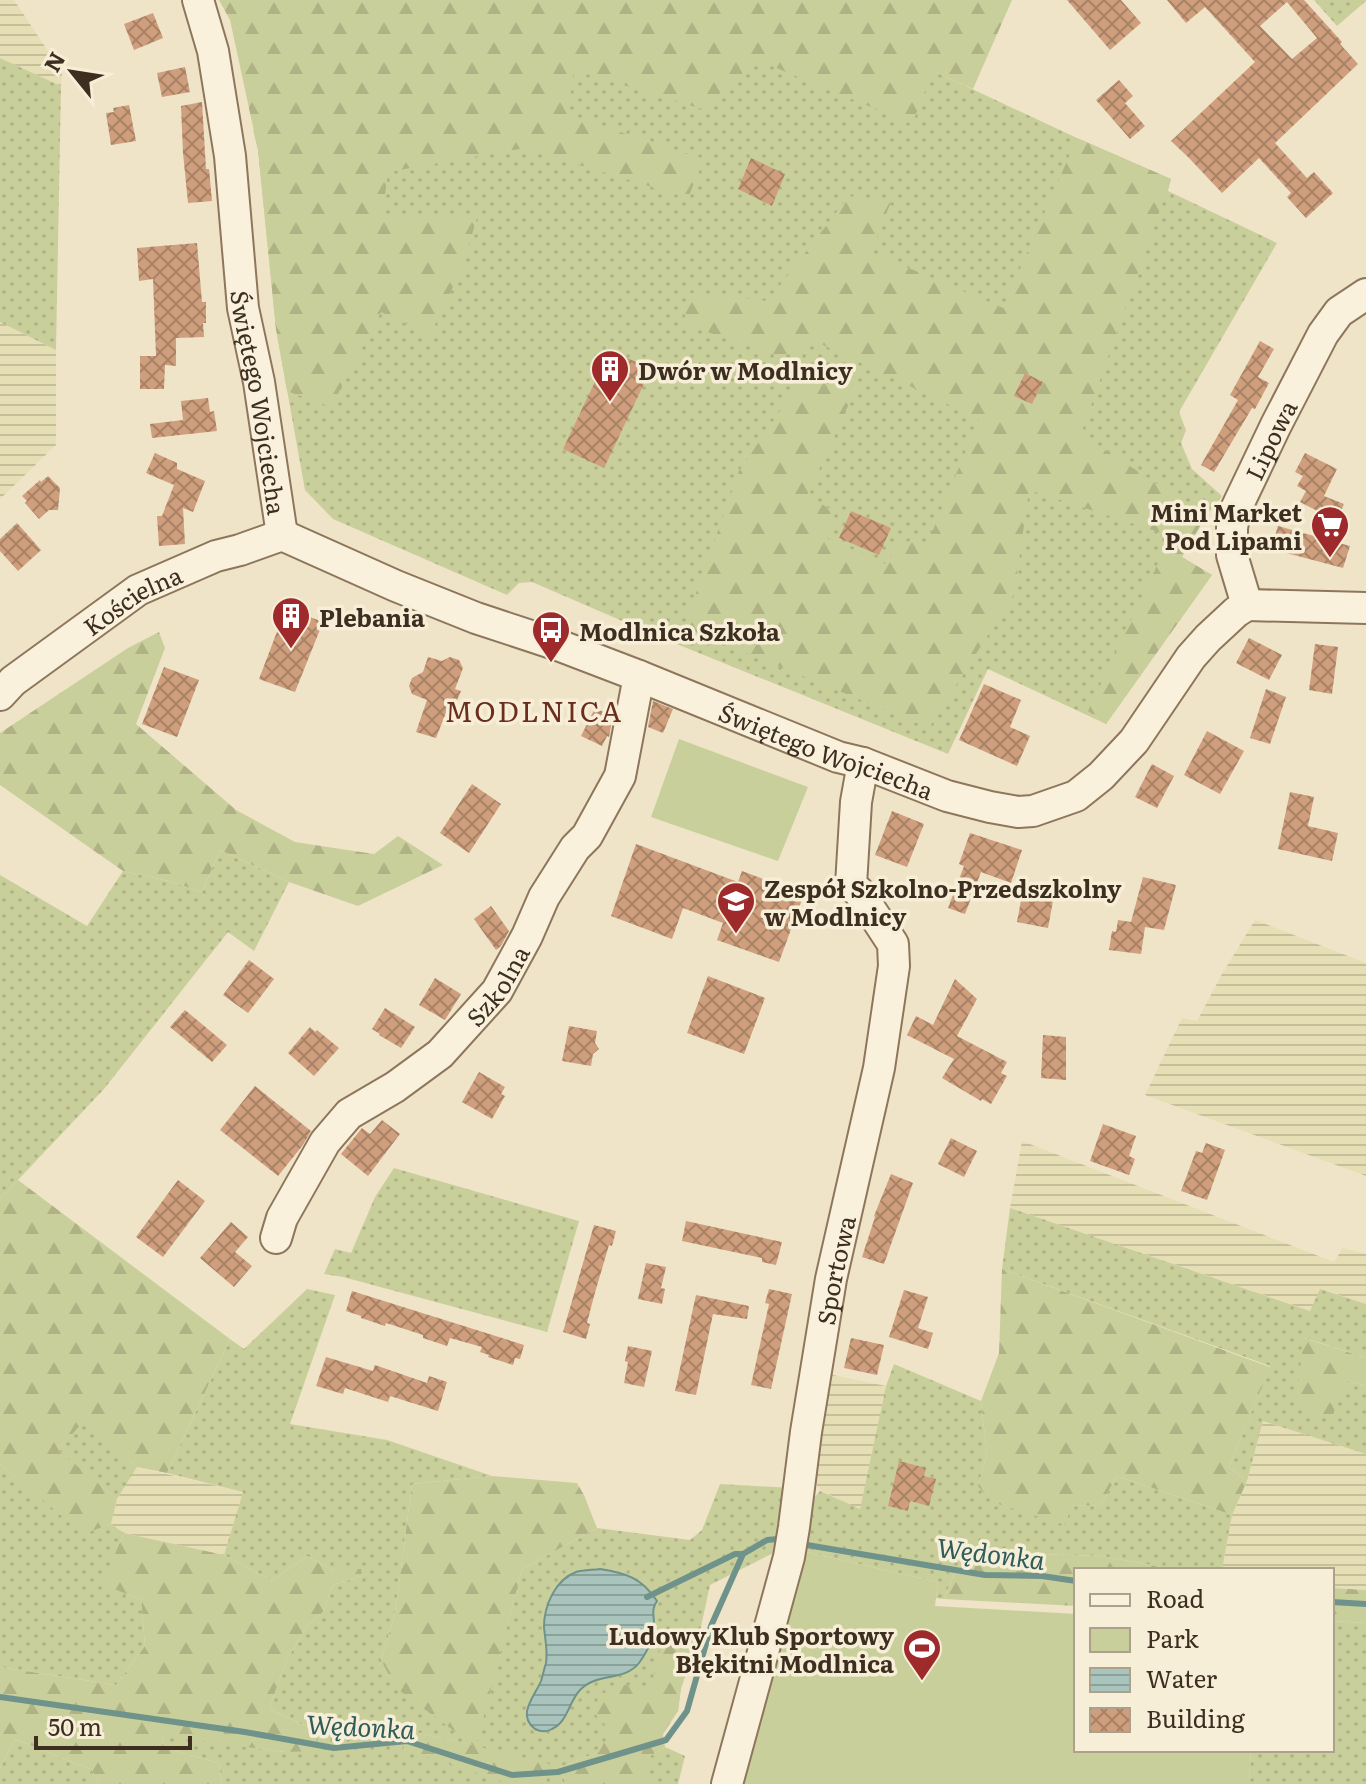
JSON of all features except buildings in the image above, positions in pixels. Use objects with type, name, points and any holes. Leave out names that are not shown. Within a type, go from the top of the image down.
[{"type":"street","name":"Świętego Wojciecha","points":[[198,0],[213,51],[230,156],[243,308],[259,382],[282,535],[476,618],[639,676],[838,757],[863,763],[963,800],[1004,810],[1033,811],[1076,796],[1101,776],[1134,741],[1191,657],[1247,605]]},
{"type":"street","name":"Lipowa","points":[[1247,605],[1232,555],[1235,511],[1323,334],[1339,312],[1366,294]]},
{"type":"street","name":"Kościelna","points":[[0,695],[13,681],[138,590],[216,556],[282,535]]},
{"type":"street","points":[[1247,605],[1366,608]]},
{"type":"street","name":"Szkolna","points":[[276,1238],[282,1218],[325,1142],[349,1114],[395,1087],[440,1054],[497,991],[544,897],[575,848],[587,836],[620,776],[639,676]]},
{"type":"street","name":"Sportowa","points":[[727,1784],[789,1557],[831,1279],[879,1068],[894,966],[893,944],[859,892],[851,885],[856,802],[863,763]]},
{"type":"shaded area","points":[[0,0],[14,0],[62,72],[61,86],[0,58]]},
{"type":"shaded area","points":[[0,322],[56,350],[56,445],[0,499]]},
{"type":"shaded area","points":[[1255,920],[1366,963],[1366,1176],[1145,1095],[1182,1018],[1197,1021]]},
{"type":"shaded area","points":[[1022,1141],[1334,1262],[1343,1248],[1366,1254],[1366,1304],[1321,1289],[1311,1311],[1010,1208]]},
{"type":"shaded area","points":[[828,1374],[886,1386],[860,1510],[820,1490],[813,1478]]},
{"type":"shaded area","points":[[1263,1421],[1366,1454],[1366,1590],[1334,1588],[1334,1568],[1222,1568],[1232,1515],[1247,1481]]},
{"type":"shaded area","points":[[137,1467],[243,1492],[224,1555],[124,1533],[111,1524],[117,1499]]},
{"type":"green space","points":[[219,0],[1012,0],[973,89],[933,71],[912,124],[757,60],[702,109],[574,70],[567,115],[704,159],[688,198],[524,148],[388,172],[382,218],[477,218],[462,268],[430,335],[381,312],[331,407],[287,391],[276,329],[258,150],[230,20]]},
{"type":"green space","points":[[782,0],[1171,179],[1168,191],[1277,243],[1179,412],[1186,430],[1181,443],[1192,469],[1222,496],[1206,516],[1182,557],[1212,575],[1106,724],[988,669],[948,754],[532,582],[519,583],[507,595],[333,519],[305,490],[276,329],[258,150],[253,130]]},
{"type":"green space","points":[[1314,0],[1366,0],[1366,1],[1337,26]]},
{"type":"green space","points":[[0,58],[61,86],[56,350],[0,322]]},
{"type":"green space","points":[[1077,138],[1171,179],[1081,434],[1206,516],[1182,557],[1212,575],[1106,724],[1088,711],[1171,536],[1029,490],[1014,594],[929,728],[684,627],[739,471],[812,364],[857,386],[807,496],[836,512],[824,537],[886,564],[900,539],[926,547],[979,419],[817,342],[780,356],[683,324],[691,293],[768,301],[849,196],[891,202],[871,252],[1003,308]]},
{"type":"green space","points":[[159,632],[165,648],[136,724],[236,810],[295,842],[374,854],[398,836],[443,865],[358,906],[289,882],[220,850],[202,892],[123,871],[0,785],[0,733],[128,648]]},
{"type":"green space","points":[[679,739],[808,787],[778,861],[651,817]]},
{"type":"green space","points":[[220,850],[289,882],[254,951],[228,932],[104,1089],[0,1199],[0,875],[87,926],[123,871],[202,892]]},
{"type":"green space","points":[[394,1168],[579,1221],[547,1332],[324,1274],[335,1249],[351,1253],[375,1197]]},
{"type":"green space","points":[[18,1180],[230,1339],[167,1473],[137,1467],[83,1422],[58,1450],[117,1499],[111,1524],[83,1534],[0,1464],[0,1199]]},
{"type":"green space","points":[[1010,1208],[1310,1311],[1320,1289],[1366,1304],[1366,1358],[1305,1338],[1345,1380],[1366,1386],[1366,1454],[1263,1421],[1247,1481],[1229,1467],[1270,1366],[1002,1269]]},
{"type":"green space","points":[[1002,1269],[1270,1367],[1229,1467],[1247,1481],[1232,1515],[1117,1476],[1100,1506],[1072,1505],[1065,1525],[992,1502],[978,1486],[987,1455],[981,1401],[999,1353]]},
{"type":"green space","points":[[307,1289],[335,1295],[290,1424],[387,1440],[492,1476],[412,1484],[395,1614],[381,1660],[475,1746],[522,1569],[597,1528],[690,1540],[702,1530],[720,1484],[793,1488],[783,1548],[710,1585],[699,1636],[681,1688],[678,1711],[667,1726],[560,1767],[566,1784],[222,1784],[219,1763],[164,1748],[162,1735],[285,1752],[317,1731],[269,1709],[286,1661],[307,1626],[323,1612],[333,1585],[362,1576],[333,1570],[307,1556],[272,1581],[224,1555],[243,1492],[167,1473],[230,1339],[244,1349]],"holes":[[[410,1731],[476,1746],[404,1750]]]},
{"type":"green space","points":[[1304,1338],[1366,1358],[1366,1386],[1345,1380],[1331,1420],[1295,1408]]},
{"type":"green space","points":[[894,1364],[981,1401],[987,1455],[978,1486],[1072,1505],[1100,1506],[1117,1476],[1232,1515],[1222,1568],[1167,1568],[1101,1556],[981,1552],[957,1567],[944,1599],[936,1598],[938,1582],[806,1552],[807,1506],[820,1491],[860,1509],[886,1386]]},
{"type":"green space","points":[[83,1421],[137,1467],[117,1499],[57,1451]]},
{"type":"green space","points":[[0,1464],[83,1533],[111,1524],[124,1533],[103,1584],[141,1600],[145,1646],[116,1685],[0,1667]]},
{"type":"green space","points":[[492,1476],[577,1483],[597,1528],[522,1569],[476,1746],[550,1764],[546,1782],[500,1781],[403,1749],[410,1731],[473,1745],[396,1688],[381,1660],[395,1614],[412,1484]]},
{"type":"green space","points":[[124,1533],[224,1555],[272,1581],[307,1556],[333,1570],[361,1569],[362,1576],[333,1585],[323,1612],[307,1626],[286,1661],[269,1709],[317,1731],[316,1751],[285,1752],[162,1736],[164,1748],[219,1763],[222,1784],[99,1784],[92,1770],[15,1739],[0,1768],[0,1667],[116,1685],[145,1646],[141,1600],[102,1584]]},
{"type":"green space","name":"Ludowy Klub Sportowy Błękitni Modlnica","points":[[806,1552],[938,1582],[935,1606],[1074,1614],[1074,1752],[1251,1752],[1249,1784],[739,1784]]},
{"type":"green space","points":[[981,1552],[1101,1556],[1167,1568],[1074,1568],[1074,1606],[944,1599],[957,1567]]},
{"type":"green space","points":[[1334,1588],[1366,1590],[1366,1623],[1334,1621]]},
{"type":"green space","points":[[1334,1621],[1366,1623],[1366,1784],[1249,1784],[1251,1752],[1334,1752]]},
{"type":"green space","points":[[679,1623],[699,1636],[681,1688],[678,1711],[663,1734],[665,1747],[647,1758],[647,1784],[566,1784],[560,1767],[599,1752],[611,1731],[595,1714],[598,1697],[618,1684],[644,1688],[653,1680],[656,1657]]},
{"type":"green space","points":[[15,1739],[92,1770],[99,1784],[0,1784],[0,1768]]},
{"type":"green space","points":[[665,1747],[685,1756],[678,1784],[647,1784],[647,1758]]},
{"type":"water","points":[[600,1569],[633,1578],[657,1601],[653,1609],[654,1629],[650,1645],[633,1669],[587,1684],[576,1695],[557,1726],[548,1731],[537,1730],[530,1724],[527,1712],[546,1663],[544,1627],[549,1602],[557,1587],[569,1576],[579,1571]]},
{"type":"waterway","name":"Wędonka","points":[[0,1697],[334,1748],[407,1741],[512,1775],[558,1772],[666,1740],[687,1711],[711,1626],[743,1554],[767,1540],[778,1539]]},
{"type":"waterway","name":"Wędonka","points":[[807,1545],[985,1575],[1042,1576],[1074,1581]]},
{"type":"waterway","points":[[647,1597],[735,1554],[743,1554]]},
{"type":"waterway","name":"Wędonka","points":[[1334,1602],[1366,1604]]},
{"type":"place","name":"Dwór w Modlnicy","points":[[610,403]]},
{"type":"place","name":"Mini Market Pod Lipami","points":[[1330,559]]},
{"type":"place","name":"Plebania","points":[[291,650]]},
{"type":"place","name":"Modlnica Szkoła","points":[[551,664]]},
{"type":"place","name":"Zespół Szkolno-Przedszkolny w Modlnicy","points":[[736,935]]},
{"type":"place","name":"Ludowy Klub Sportowy Błękitni Modlnica","points":[[922,1682]]},
{"type":"district","name":"MODLNICA","points":[[534,710]]}]
